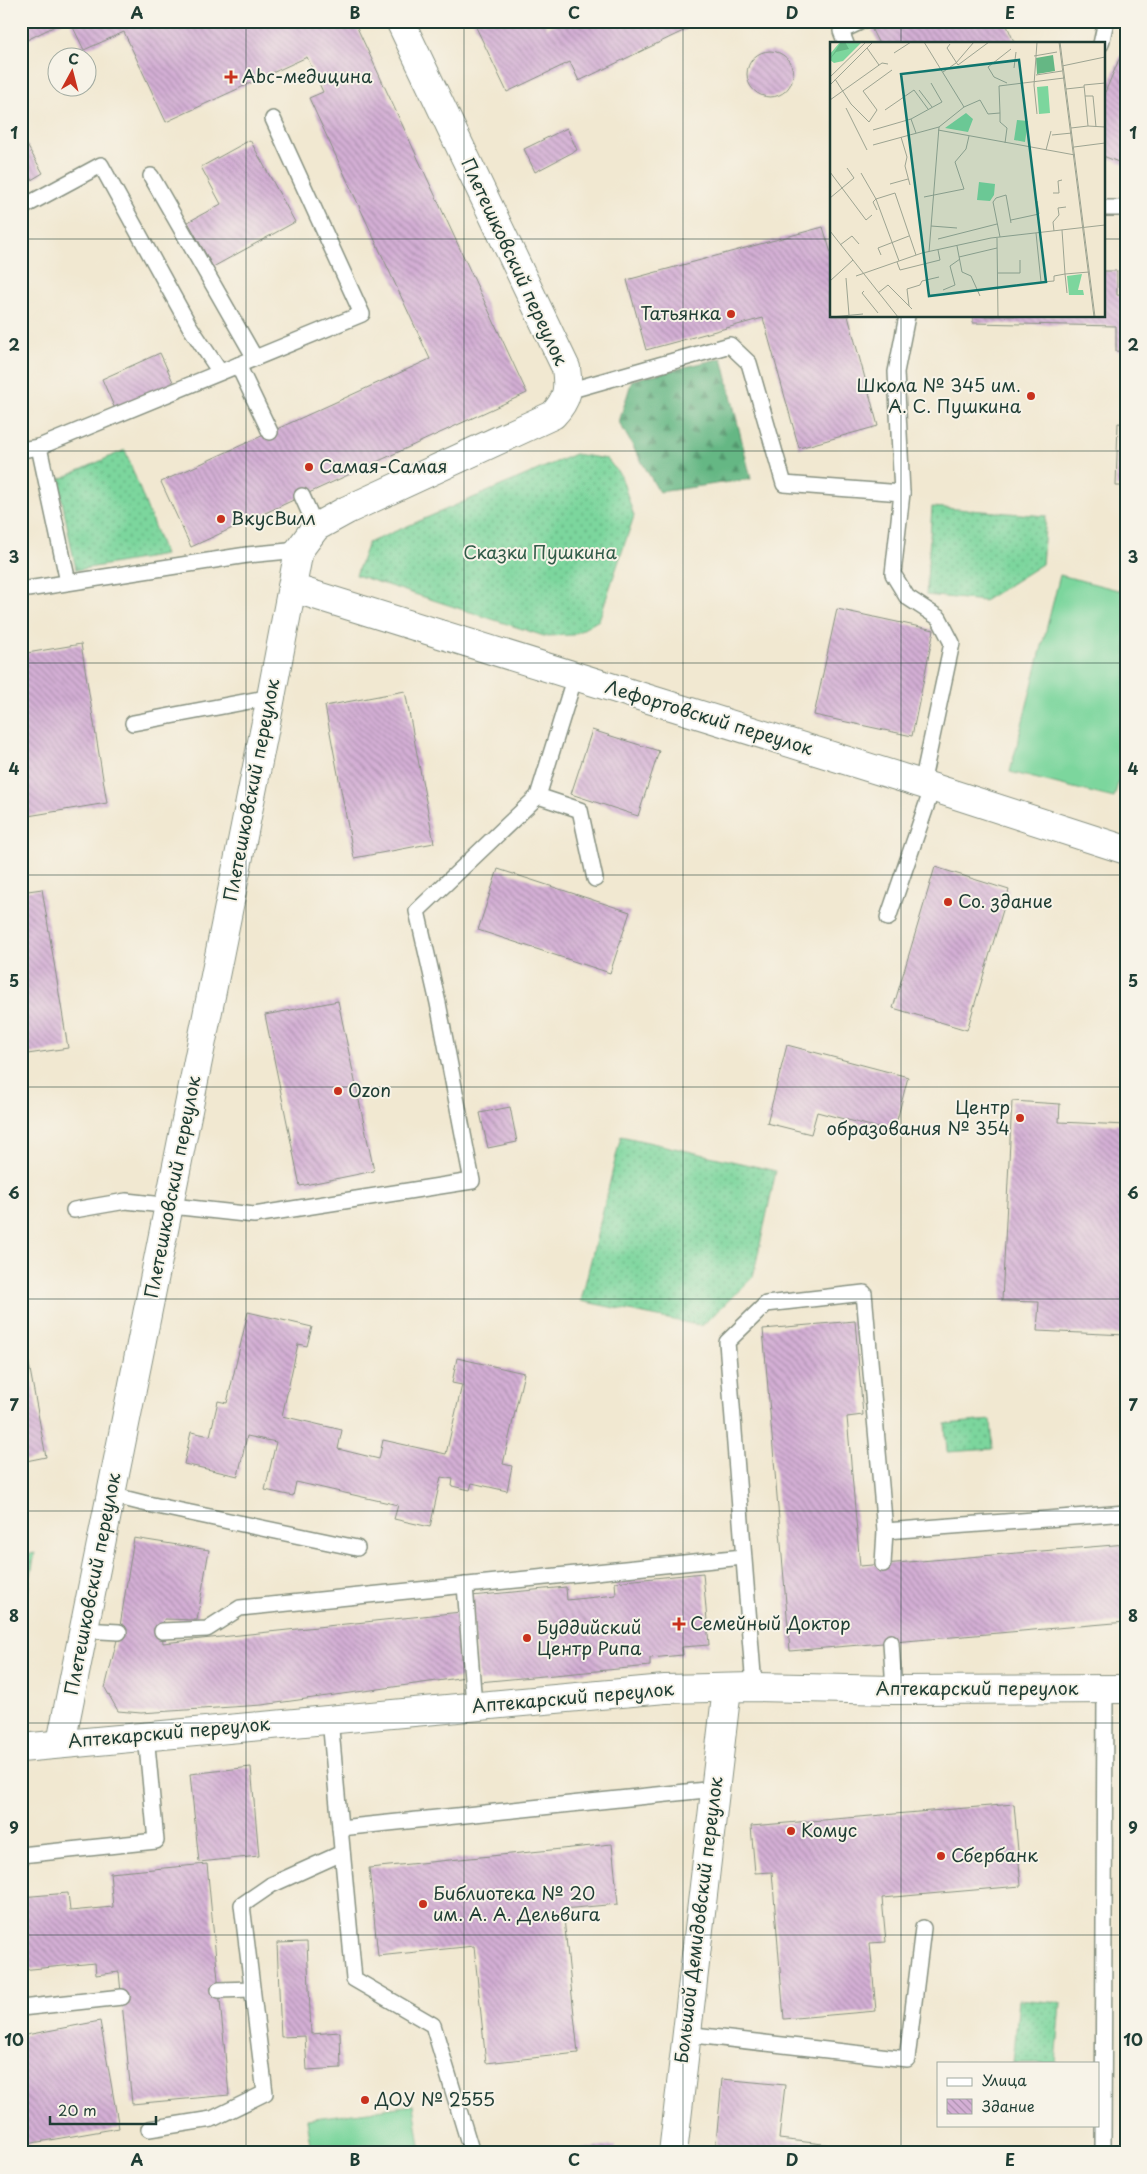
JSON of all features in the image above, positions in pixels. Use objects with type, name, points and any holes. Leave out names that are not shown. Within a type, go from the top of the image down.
[{"type":"street","name":"Плетешковский переулок","points":[[61,1743],[299,550],[316,527],[347,510],[553,414],[562,406],[568,391],[566,368],[405,23]]},
{"type":"street","name":"Лефортовский переулок","points":[[292,588],[1126,850]]},
{"type":"street","name":"Аптекарский переулок","points":[[21,1748],[146,1735],[665,1689],[754,1687],[894,1690],[1115,1689]]},
{"type":"street","name":"Большой Демидовский переулок","points":[[673,2153],[685,2034],[727,1688]]},
{"type":"lane","points":[[845,42],[841,31],[862,21]]},
{"type":"lane","points":[[1101,42],[1106,21]]},
{"type":"lane","points":[[21,450],[40,447],[362,314],[273,118]]},
{"type":"lane","points":[[21,208],[101,165],[190,327],[220,372]]},
{"type":"lane","points":[[151,176],[255,358]]},
{"type":"lane","points":[[1104,208],[1126,208]]},
{"type":"lane","points":[[888,918],[927,786],[952,642],[939,618],[907,598],[892,574],[902,493],[896,372],[907,318]]},
{"type":"lane","points":[[568,391],[730,345],[749,362],[784,484],[902,493]]},
{"type":"lane","points":[[238,365],[270,432]]},
{"type":"lane","points":[[40,447],[68,582]]},
{"type":"lane","points":[[302,496],[316,527]]},
{"type":"lane","points":[[21,590],[247,555],[299,550]]},
{"type":"lane","points":[[74,1210],[126,1201],[254,1215],[472,1181],[438,1003],[417,912],[538,796],[575,676]]},
{"type":"lane","points":[[132,723],[271,697]]},
{"type":"lane","points":[[538,796],[580,810],[595,880]]},
{"type":"lane","points":[[754,1687],[728,1342],[766,1304],[864,1293],[885,1531],[883,1564]]},
{"type":"lane","points":[[111,1495],[357,1548]]},
{"type":"lane","points":[[885,1531],[1126,1513]]},
{"type":"lane","points":[[162,1631],[206,1629],[240,1608],[743,1557]]},
{"type":"lane","points":[[465,1585],[474,1706]]},
{"type":"lane","points":[[83,1630],[119,1632]]},
{"type":"lane","points":[[891,1642],[894,1690]]},
{"type":"lane","points":[[1103,2153],[1115,1689]]},
{"type":"lane","points":[[330,1719],[354,1979],[433,2024],[472,2153]]},
{"type":"lane","points":[[21,1855],[156,1842],[146,1735]]},
{"type":"lane","points":[[340,1828],[715,1789]]},
{"type":"lane","points":[[149,2128],[212,2119],[265,2093],[242,1905],[271,1886],[342,1853]]},
{"type":"lane","points":[[685,2034],[907,2059],[923,1928]]},
{"type":"lane","points":[[219,1990],[252,1988]]},
{"type":"lane","points":[[21,2008],[122,1997]]},
{"type":"green space","points":[[722,358],[751,479],[659,492],[619,422],[632,380]]},
{"type":"green space","points":[[125,450],[165,555],[76,570],[58,480]]},
{"type":"green space","name":"Сказки Пушкина","points":[[575,454],[607,459],[621,476],[634,516],[599,620],[573,635],[544,636],[356,575],[368,543]]},
{"type":"green space","points":[[932,507],[1046,516],[1042,564],[984,601],[926,595]]},
{"type":"green space","points":[[1060,575],[1126,592],[1126,753],[1114,798],[1010,772]]},
{"type":"green space","points":[[621,1136],[776,1171],[753,1277],[702,1326],[581,1301]]},
{"type":"green space","points":[[991,1420],[993,1449],[947,1452],[945,1424]]},
{"type":"green space","points":[[35,1553],[21,1627],[21,1556]]},
{"type":"green space","points":[[1019,1999],[1061,2003],[1056,2062],[1013,2062]]},
{"type":"green space","points":[[414,2105],[421,2153],[312,2153],[307,2119]]},
{"type":"building","points":[[21,21],[65,21],[21,43]]},
{"type":"building","points":[[70,21],[135,21],[137,25],[146,21],[354,21],[527,393],[191,547],[161,482],[430,359],[309,98],[323,92],[307,57],[166,122],[124,32],[88,48],[83,48]]},
{"type":"building","points":[[473,21],[544,21],[547,28],[561,21],[704,21],[579,81],[570,62],[507,92]]},
{"type":"building","points":[[890,21],[1005,21],[1014,42],[878,42],[872,30]]},
{"type":"building","points":[[1126,43],[1126,165],[1104,156],[1104,95]]},
{"type":"building","points":[[770,51],[783,55],[789,61],[793,74],[789,87],[783,93],[770,97],[757,93],[751,87],[747,74],[751,61],[757,55]]},
{"type":"building","points":[[567,128],[577,150],[535,172],[524,149]]},
{"type":"building","points":[[21,135],[43,173],[21,186]]},
{"type":"building","points":[[250,140],[295,222],[213,267],[188,222],[221,204],[201,167]]},
{"type":"building","points":[[823,227],[830,250],[830,318],[849,318],[878,426],[799,448],[763,318],[646,350],[627,280]]},
{"type":"building","points":[[1104,271],[1117,271],[1117,295],[1126,296],[1126,352],[1116,351],[1116,326],[973,323],[973,318],[1104,318]]},
{"type":"building","points":[[160,353],[174,384],[115,409],[102,379]]},
{"type":"building","points":[[1118,423],[1126,424],[1126,486],[1116,486]]},
{"type":"building","points":[[837,609],[934,630],[912,736],[814,715]]},
{"type":"building","points":[[81,644],[107,803],[22,817],[21,654]]},
{"type":"building","points":[[405,691],[434,843],[354,858],[325,706]]},
{"type":"building","points":[[592,730],[659,751],[638,816],[571,794]]},
{"type":"building","points":[[935,867],[1009,890],[967,1030],[893,1008]]},
{"type":"building","points":[[498,869],[630,912],[610,973],[478,930]]},
{"type":"building","points":[[42,889],[68,1048],[21,1055],[21,892]]},
{"type":"building","points":[[338,1001],[374,1171],[300,1186],[265,1015]]},
{"type":"building","points":[[787,1045],[908,1077],[894,1132],[817,1112],[811,1134],[767,1123]]},
{"type":"building","points":[[1012,1101],[1060,1104],[1059,1122],[1126,1125],[1126,1335],[1037,1331],[1039,1302],[1002,1301]]},
{"type":"building","points":[[510,1107],[517,1142],[488,1148],[480,1113]]},
{"type":"building","points":[[248,1312],[312,1327],[307,1346],[298,1344],[282,1416],[342,1430],[338,1449],[379,1459],[383,1440],[446,1454],[462,1385],[452,1383],[457,1358],[524,1373],[503,1464],[512,1466],[507,1491],[472,1483],[470,1490],[452,1486],[453,1479],[441,1477],[430,1527],[394,1519],[398,1505],[296,1482],[293,1496],[265,1490],[276,1442],[247,1436],[238,1476],[184,1464],[191,1432],[210,1436],[218,1401],[227,1403]]},
{"type":"building","points":[[855,1321],[863,1415],[847,1417],[860,1566],[1126,1544],[1126,1622],[790,1651],[763,1329]]},
{"type":"building","points":[[21,1327],[46,1457],[21,1462]]},
{"type":"building","points":[[134,1538],[209,1550],[197,1620],[164,1619],[163,1643],[461,1612],[466,1677],[262,1705],[141,1713],[118,1711],[105,1688],[119,1632]]},
{"type":"building","points":[[703,1573],[709,1645],[682,1647],[683,1655],[650,1658],[650,1666],[479,1682],[471,1596],[566,1587],[567,1600],[616,1595],[615,1582]]},
{"type":"building","points":[[251,1767],[259,1856],[199,1862],[190,1774]]},
{"type":"building","points":[[1014,1804],[1021,1886],[882,1898],[886,1942],[870,1943],[876,2011],[784,2019],[772,1872],[755,1873],[751,1826]]},
{"type":"building","points":[[612,1844],[618,1904],[563,1909],[578,2053],[486,2063],[474,1946],[378,1956],[369,1868]]},
{"type":"building","points":[[207,1864],[229,2095],[132,2104],[119,1972],[96,1975],[95,1963],[21,1970],[21,1897],[68,1893],[70,1911],[113,1907],[110,1873]]},
{"type":"building","points":[[307,1942],[311,2034],[340,2032],[341,2068],[307,2070],[305,2036],[281,2037],[277,1943]]},
{"type":"building","points":[[100,2021],[119,2128],[21,2145],[21,2036]]},
{"type":"building","points":[[722,2079],[785,2085],[779,2139],[902,2153],[715,2153]]},
{"type":"building","points":[[615,2146],[615,2153],[554,2153],[554,2151]]},
{"type":"place","name":"Abc-медицина","points":[[231,77]]},
{"type":"place","name":"Татьянка","points":[[731,314]]},
{"type":"place","name":"Школа № 345 им. А. С. Пушкина","points":[[1031,396]]},
{"type":"place","name":"Самая-Самая","points":[[309,467]]},
{"type":"place","name":"ВкусВилл","points":[[221,519]]},
{"type":"place","name":"Со. здание","points":[[948,902]]},
{"type":"place","name":"Ozon","points":[[338,1091]]},
{"type":"place","name":"Центр образования № 354","points":[[1020,1118]]},
{"type":"place","name":"Семейный Доктор","points":[[679,1624]]},
{"type":"place","name":"Буддийский Центр Рипа","points":[[527,1638]]},
{"type":"place","name":"Комус","points":[[791,1831]]},
{"type":"place","name":"Сбербанк","points":[[941,1856]]},
{"type":"place","name":"Библиотека № 20 им. А. А. Дельвига","points":[[423,1904]]},
{"type":"place","name":"ДОУ № 2555","points":[[365,2100]]}]
